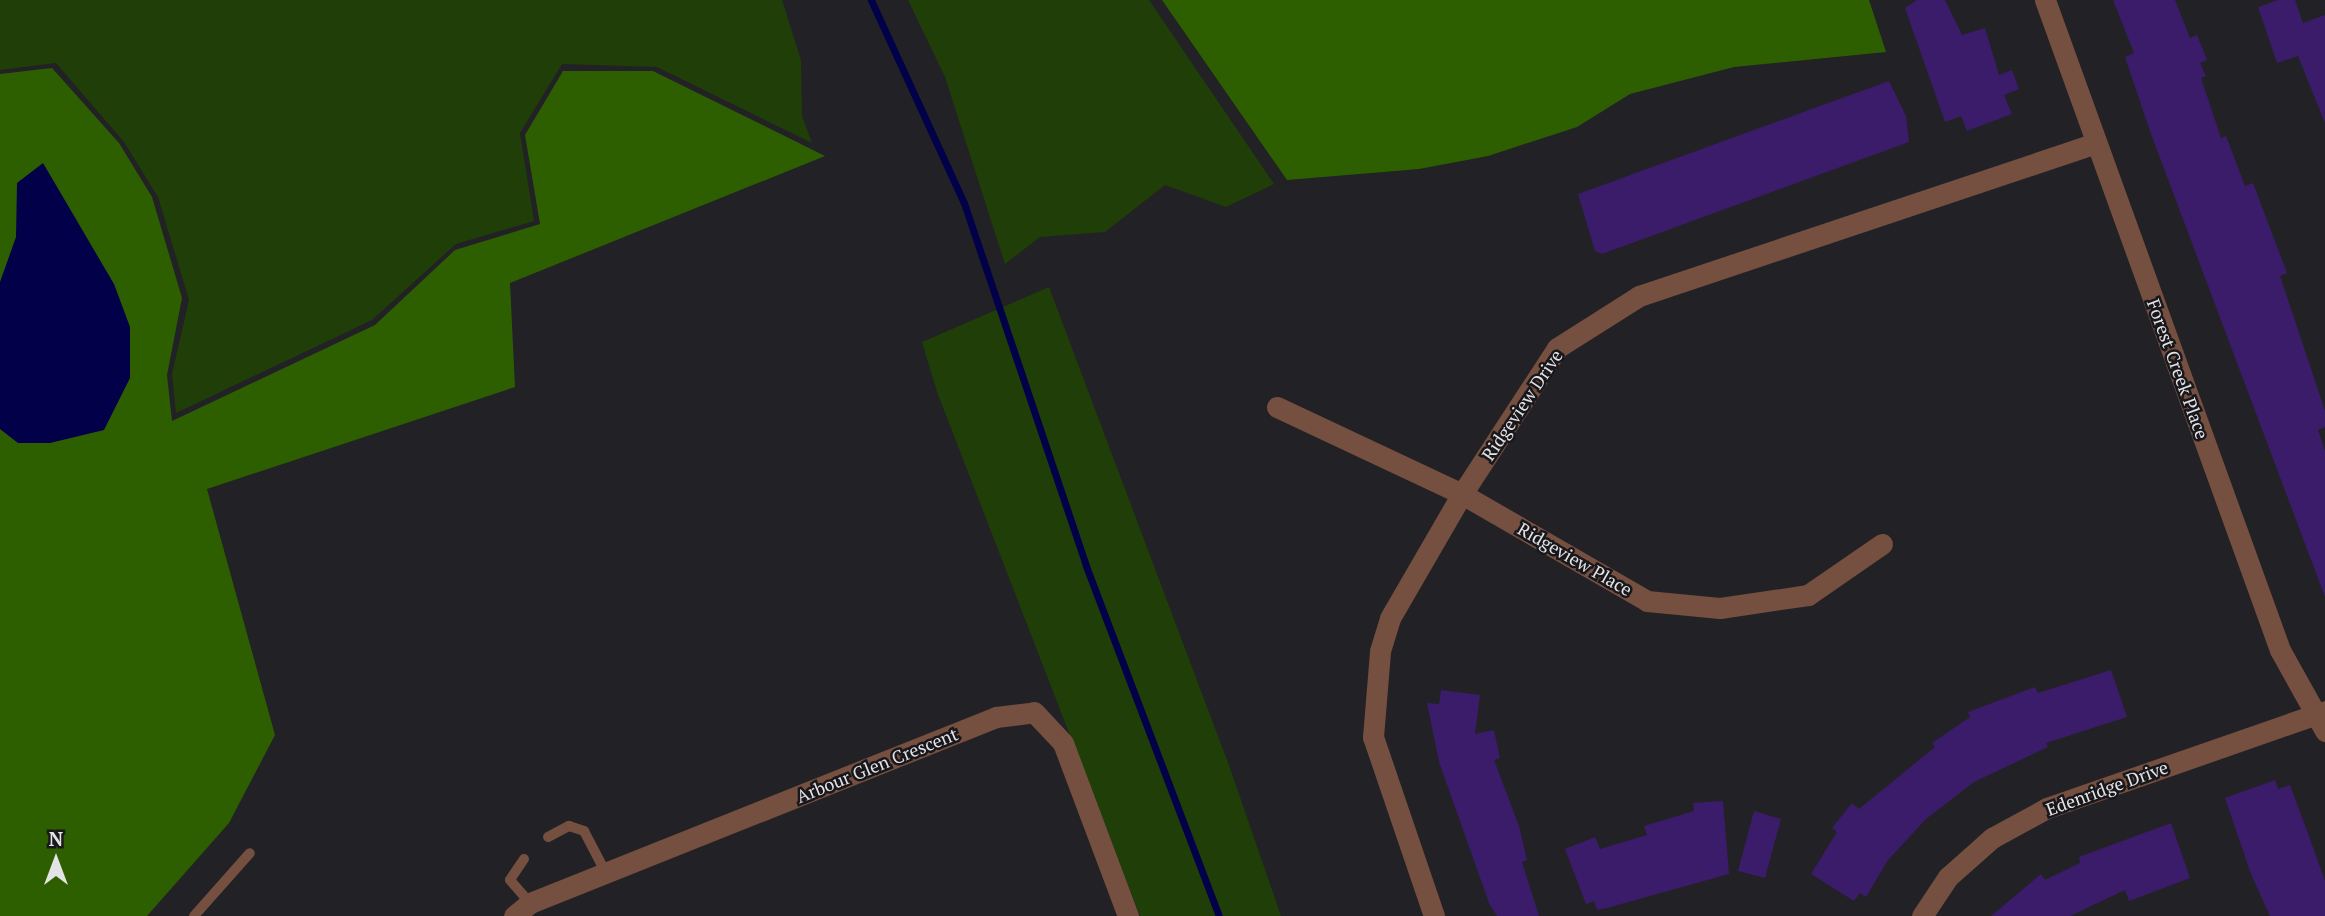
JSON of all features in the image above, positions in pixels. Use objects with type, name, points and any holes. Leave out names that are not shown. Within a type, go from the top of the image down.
[{"type":"street","name":"Forest Creek Place","points":[[2045,0],[2280,650],[2323,718]]},
{"type":"street","name":"Ridgeview Drive","points":[[1434,916],[1373,737],[1374,686],[1390,618],[1462,494],[1557,348],[1639,296],[2096,143]]},
{"type":"street","name":"Ridgeview Place","points":[[1276,407],[1462,494],[1647,601],[1720,608],[1808,595],[1882,544]]},
{"type":"street","name":"Arbour Glen Crescent","points":[[522,909],[996,717],[1034,712],[1063,743],[1128,916]]},
{"type":"street","name":"Edenridge Drive","points":[[1922,916],[1948,877],[1992,838],[2047,807],[2323,718]]},
{"type":"lane","points":[[548,837],[569,827],[584,831],[606,873]]},
{"type":"lane","points":[[194,916],[250,853]]},
{"type":"lane","points":[[522,909],[510,880],[524,859]]},
{"type":"green space","points":[[0,0],[782,0],[801,60],[802,116],[812,143],[657,67],[562,64],[520,133],[534,221],[456,244],[372,320],[176,413],[172,374],[189,300],[158,197],[124,142],[56,63],[0,70]]},
{"type":"green space","points":[[908,0],[1149,0],[1274,184],[1226,207],[1165,185],[1105,232],[1040,237],[1005,264],[945,77]]},
{"type":"green space","points":[[1162,0],[1869,0],[1886,52],[1734,67],[1630,94],[1577,127],[1488,156],[1419,169],[1287,180]]},
{"type":"green space","points":[[52,68],[119,143],[152,197],[182,298],[167,375],[172,421],[375,325],[455,250],[540,224],[525,135],[563,71],[653,71],[825,156],[510,283],[515,387],[207,489],[275,735],[229,823],[147,916],[0,916],[0,74]]},
{"type":"green space","points":[[1049,287],[1230,768],[1281,916],[1140,916],[937,392],[922,342]]},
{"type":"shaded area","points":[[43,163],[114,284],[130,327],[130,378],[104,430],[50,443],[18,443],[0,429],[0,282],[16,237],[17,183]]},
{"type":"building","points":[[1917,0],[1945,0],[1962,35],[1985,28],[1999,75],[2012,70],[2019,89],[2004,95],[2012,114],[1967,131],[1961,116],[1945,122],[1905,8]]},
{"type":"building","points":[[2113,0],[2175,0],[2190,38],[2197,35],[2207,60],[2200,63],[2206,76],[2201,78],[2221,138],[2226,136],[2245,186],[2253,183],[2287,273],[2280,276],[2325,411],[2325,427],[2318,430],[2325,451],[2325,597],[2151,134],[2125,57],[2134,53]]},
{"type":"building","points":[[2278,0],[2295,0],[2303,23],[2325,15],[2325,123],[2298,56],[2277,63],[2258,7]]},
{"type":"building","points":[[1889,81],[1906,116],[1909,142],[1602,254],[1595,251],[1578,194]]},
{"type":"building","points":[[2111,670],[2127,717],[2046,743],[2048,747],[1974,782],[1926,819],[1888,860],[1866,897],[1860,893],[1854,901],[1811,874],[1837,832],[1832,828],[1852,803],[1859,809],[1935,747],[1932,743],[1970,717],[1968,712],[2035,687],[2038,693]]},
{"type":"building","points":[[1441,690],[1480,695],[1475,734],[1494,730],[1500,758],[1494,760],[1519,826],[1527,860],[1522,862],[1539,916],[1497,916],[1489,903],[1439,762],[1427,703],[1439,704]]},
{"type":"building","points":[[2275,780],[2278,789],[2290,785],[2310,839],[2325,881],[2325,916],[2270,916],[2251,874],[2225,798]]},
{"type":"building","points":[[1723,801],[1729,874],[1607,908],[1597,910],[1594,901],[1586,904],[1565,849],[1595,837],[1600,849],[1647,835],[1644,826],[1694,811],[1693,803]]},
{"type":"building","points":[[1754,811],[1781,819],[1765,878],[1738,871]]},
{"type":"building","points":[[2171,823],[2190,878],[2129,901],[2125,890],[2070,916],[1991,916],[2041,874],[2045,880],[2080,863],[2079,857]]},
{"type":"waterway","points":[[871,0],[964,203],[1086,566],[1219,916]]}]
